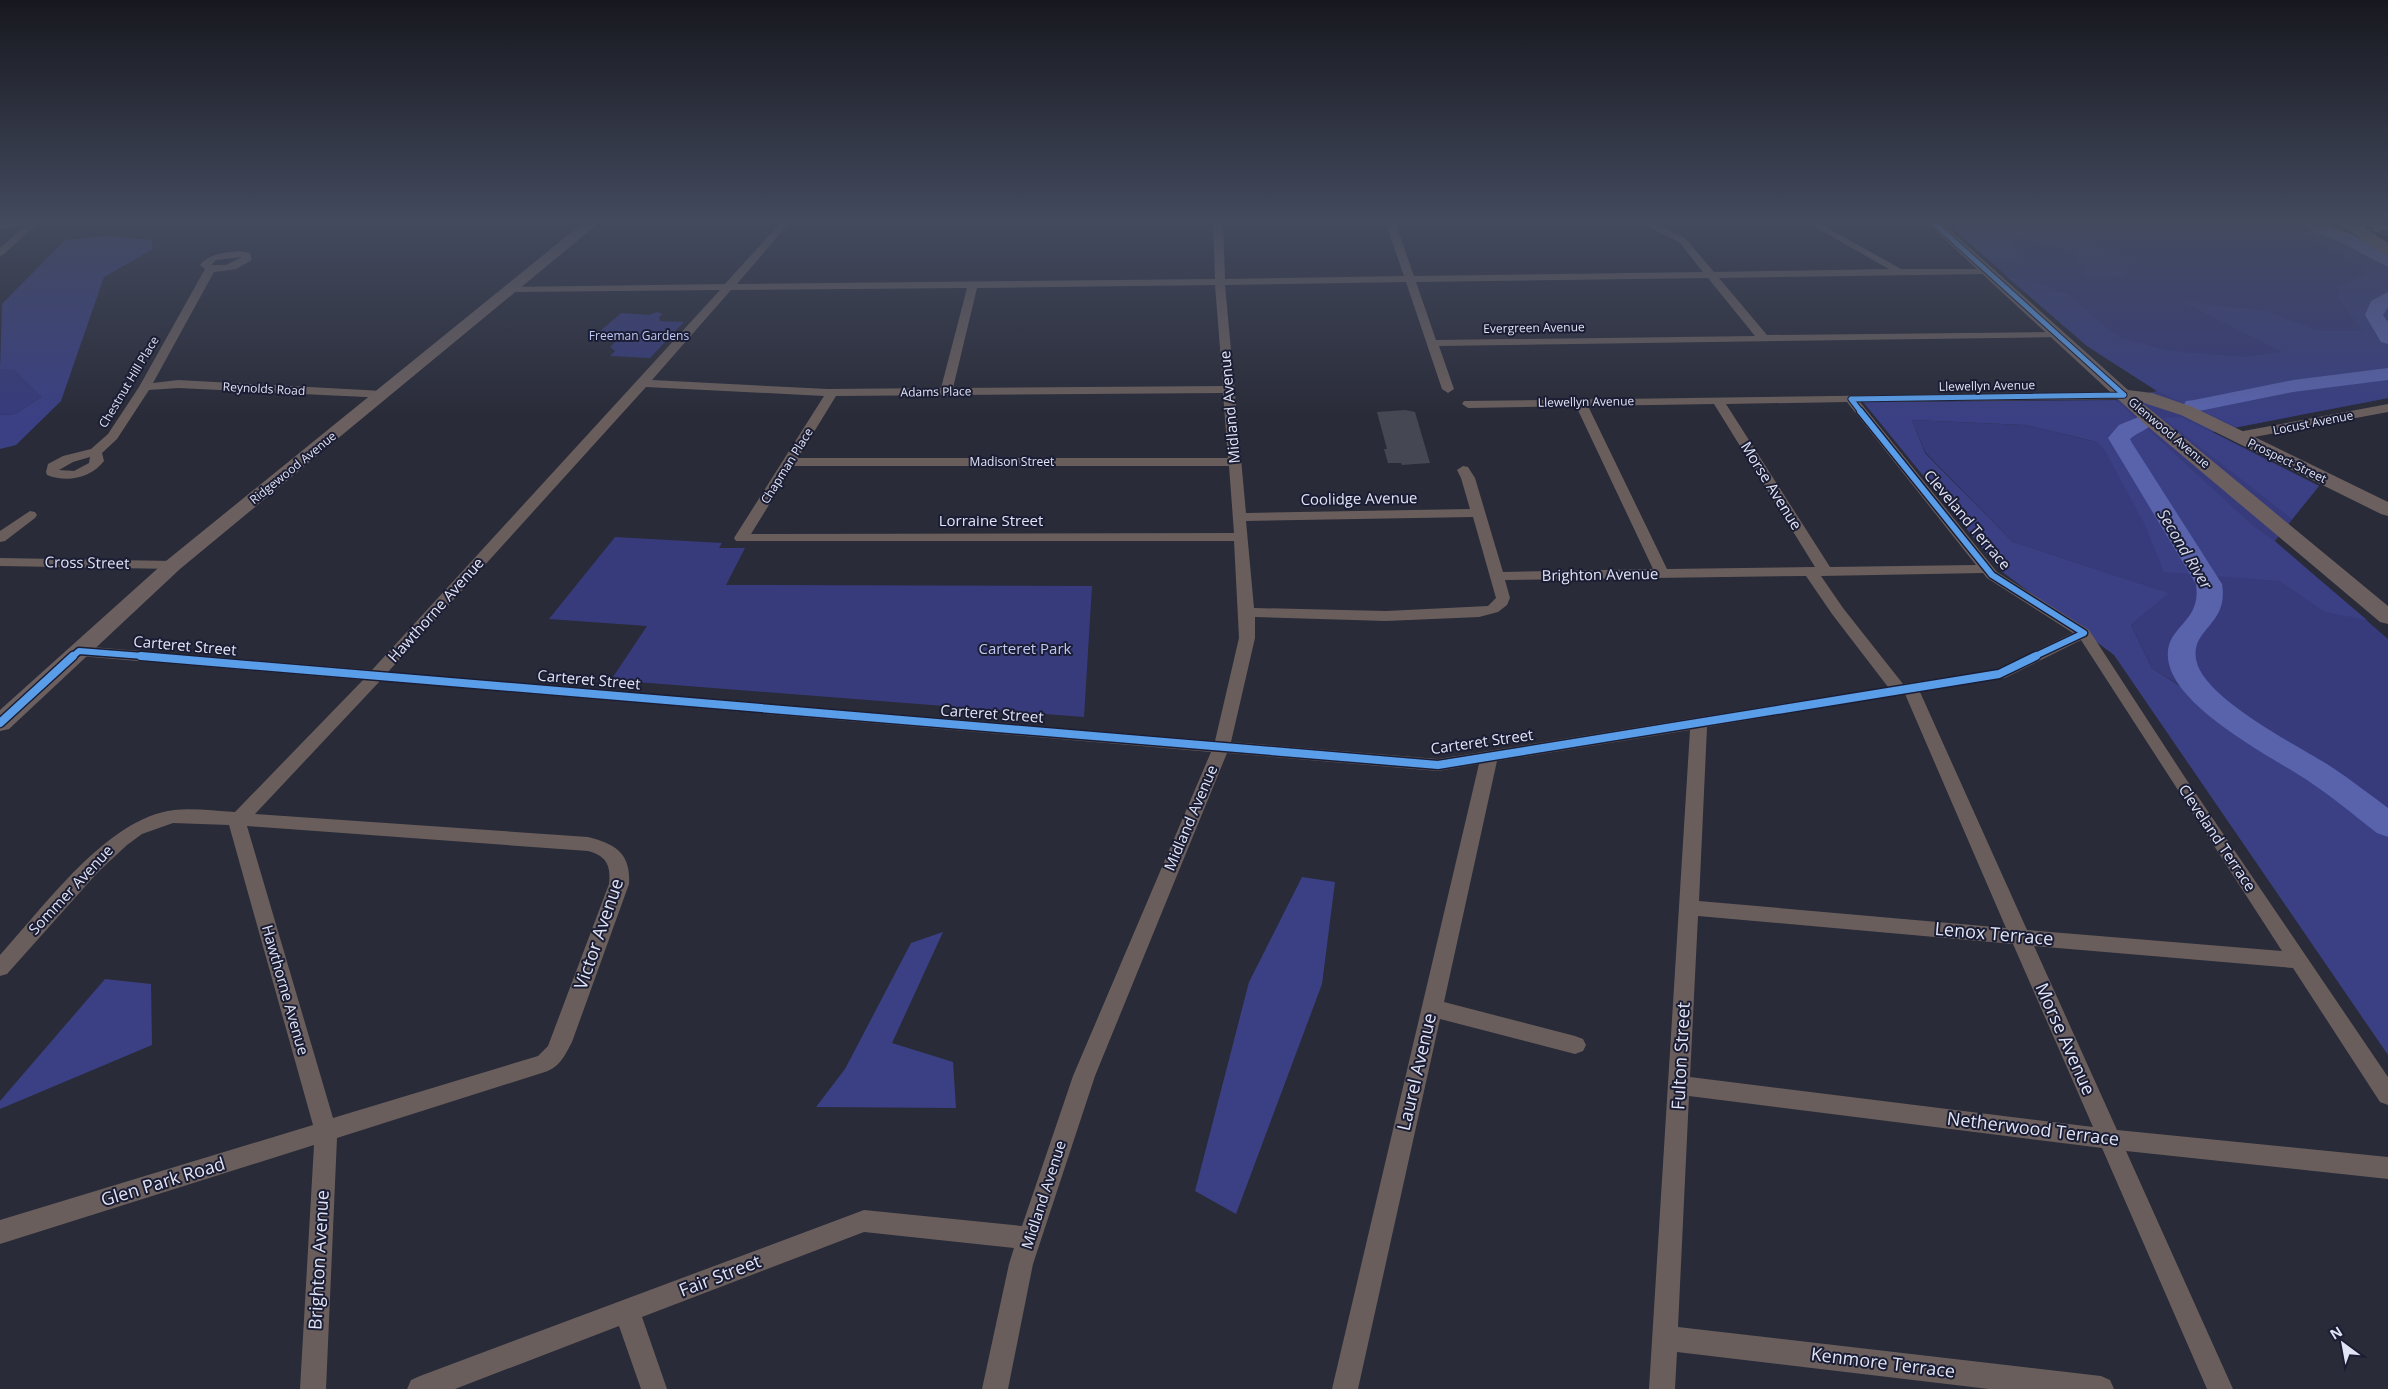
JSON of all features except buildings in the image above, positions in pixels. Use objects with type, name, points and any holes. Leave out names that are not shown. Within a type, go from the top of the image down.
[{"type":"street","name":"Chestnut Hill Place","points":[[94,452],[113,436],[145,386],[200,287]]},
{"type":"street","name":"Ridgewood Avenue","points":[[0,723],[173,565],[514,287]]},
{"type":"street","name":"Hawthorne Avenue","points":[[326,1132],[237,822],[376,676],[728,287]]},
{"type":"street","points":[[511,289],[750,287]]},
{"type":"street","points":[[946,392],[973,287]]},
{"type":"street","name":"Midland Avenue","points":[[996,1389],[1021,1264],[1084,1076],[1222,745],[1247,638],[1247,612],[1220,287]]},
{"type":"street","points":[[1413,287],[1448,389]]},
{"type":"street","points":[[1720,287],[1763,338]]},
{"type":"street","name":"Glenwood Avenue","points":[[2004,287],[2124,395],[2388,617]]},
{"type":"street","name":"Evergreen Avenue","points":[[1432,343],[2057,335]]},
{"type":"street","name":"Prospect Street","points":[[2080,356],[2175,402],[2187,412]]},
{"type":"street","name":"Adams Place","points":[[643,383],[832,393],[1229,389]]},
{"type":"street","name":"Reynolds Road","points":[[145,386],[178,384],[383,395]]},
{"type":"street","name":"Chapman Place","points":[[741,538],[832,393]]},
{"type":"street","name":"Prospect Street","points":[[2124,395],[2146,397],[2187,412],[2388,510]]},
{"type":"street","name":"Llewellyn Avenue","points":[[1468,404],[2124,395]]},
{"type":"street","name":"Cleveland Terrace","points":[[1851,399],[1997,580],[2084,633],[2180,783],[2388,1095]]},
{"type":"street","name":"Morse Avenue","points":[[1717,400],[1818,571],[1837,611],[1905,689],[2020,937],[2220,1389]]},
{"type":"street","points":[[1582,402],[1662,574]]},
{"type":"street","name":"Locust Avenue","points":[[2238,436],[2388,408]]},
{"type":"street","name":"Madison Street","points":[[789,462],[1235,462]]},
{"type":"street","points":[[1247,612],[1386,616],[1486,611],[1502,602],[1503,594],[1498,576],[1464,470]]},
{"type":"street","name":"Coolidge Avenue","points":[[1239,517],[1479,512]]},
{"type":"street","points":[[0,538],[30,515]]},
{"type":"street","name":"Lorraine Street","points":[[741,538],[1241,537]]},
{"type":"street","name":"Cross Street","points":[[0,562],[173,565]]},
{"type":"street","name":"Brighton Avenue","points":[[1498,576],[1987,569]]},
{"type":"street","name":"Carteret Street","points":[[78,651],[1438,764],[1999,674],[2084,633]]},
{"type":"street","name":"Fulton Street","points":[[1662,1389],[1699,723]]},
{"type":"street","name":"Laurel Avenue","points":[[1345,1389],[1490,755]]},
{"type":"street","name":"Sommer Avenue","points":[[0,968],[102,855],[121,839],[152,823],[172,817],[190,816],[240,819]]},
{"type":"street","name":"Victor Avenue","points":[[240,819],[588,844],[608,850],[617,860],[621,872],[561,1042],[556,1052],[545,1063],[326,1132]]},
{"type":"street","name":"Lenox Terrace","points":[[1688,908],[2299,961]]},
{"type":"street","points":[[1432,1008],[1575,1045]]},
{"type":"street","name":"Netherwood Terrace","points":[[1679,1085],[2109,1138],[2388,1168]]},
{"type":"street","name":"Brighton Avenue","points":[[313,1389],[326,1132]]},
{"type":"street","name":"Glen Park Road","points":[[0,1232],[326,1132]]},
{"type":"street","name":"Fair Street","points":[[420,1389],[864,1221],[1030,1238]]},
{"type":"street","points":[[627,1311],[654,1389]]},
{"type":"street","name":"Kenmore Terrace","points":[[1665,1338],[2101,1389]]},
{"type":"green space","points":[[2019,287],[2388,287],[2388,398],[2213,432],[2319,486],[2275,541],[2388,639],[2388,814],[2152,668],[2131,625],[2168,593],[2013,542],[1925,452],[1912,420],[2026,425],[2097,442],[2118,402],[2116,400],[2157,391],[2087,346]]},
{"type":"green space","name":"Freeman Gardens","points":[[657,312],[663,314],[659,317],[660,321],[684,322],[650,358],[610,356],[615,351],[610,347],[616,341],[591,339],[621,313],[649,315]]},
{"type":"green space","points":[[0,369],[13,369],[41,397],[15,414],[0,415]]},
{"type":"green space","name":"Carteret Park","points":[[615,537],[722,543],[719,548],[745,548],[726,585],[1092,586],[1084,717],[611,680],[647,626],[549,619]]},
{"type":"shaded area","points":[[19,287],[101,287],[61,401],[16,445],[0,449],[0,415],[15,414],[41,397],[13,369],[0,369],[2,304]]},
{"type":"shaded area","points":[[2019,287],[2046,287],[2067,294],[2118,337],[2170,351],[2245,357],[2282,352],[2181,301],[2266,311],[2319,331],[2362,331],[2339,299],[2337,287],[2388,287],[2388,398],[2237,427],[2157,391],[2087,346]]},
{"type":"shaded area","points":[[2116,400],[2250,523],[2367,620],[2325,612],[2279,581],[2164,572],[2145,525],[2104,449],[2097,442],[2026,425],[1912,420],[1925,453],[2013,542],[2169,593],[2131,625],[2152,668],[2208,704],[2388,837],[2388,1055],[2114,655],[2001,571],[1863,402]]},
{"type":"shaded area","points":[[2181,417],[2319,486],[2292,519],[2163,418]]},
{"type":"shaded area","points":[[1302,877],[1335,882],[1322,984],[1236,1214],[1195,1191],[1249,982]]},
{"type":"shaded area","points":[[943,932],[892,1043],[953,1062],[956,1108],[816,1107],[845,1069],[911,943]]},
{"type":"shaded area","points":[[105,979],[151,984],[152,1045],[0,1109],[0,1101]]},
{"type":"waterway","name":"Second River","points":[[2388,298],[2378,305],[2374,315],[2388,338]]},
{"type":"waterway","name":"Second River","points":[[2194,406],[2293,386],[2388,374]]},
{"type":"waterway","name":"Second River","points":[[2141,423],[2127,430],[2119,438],[2121,443],[2209,584],[2211,597],[2209,607],[2190,632],[2181,649],[2182,661],[2189,677],[2202,693],[2240,724],[2327,779],[2388,825]]},
{"type":"cycle path","points":[[2005,287],[2124,395]]},
{"type":"cycle path","points":[[1851,399],[2124,395]]},
{"type":"cycle path","points":[[1851,399],[1992,575],[2084,633]]},
{"type":"cycle path","points":[[0,723],[79,651],[1438,765],[1999,674],[2084,633]]}]
